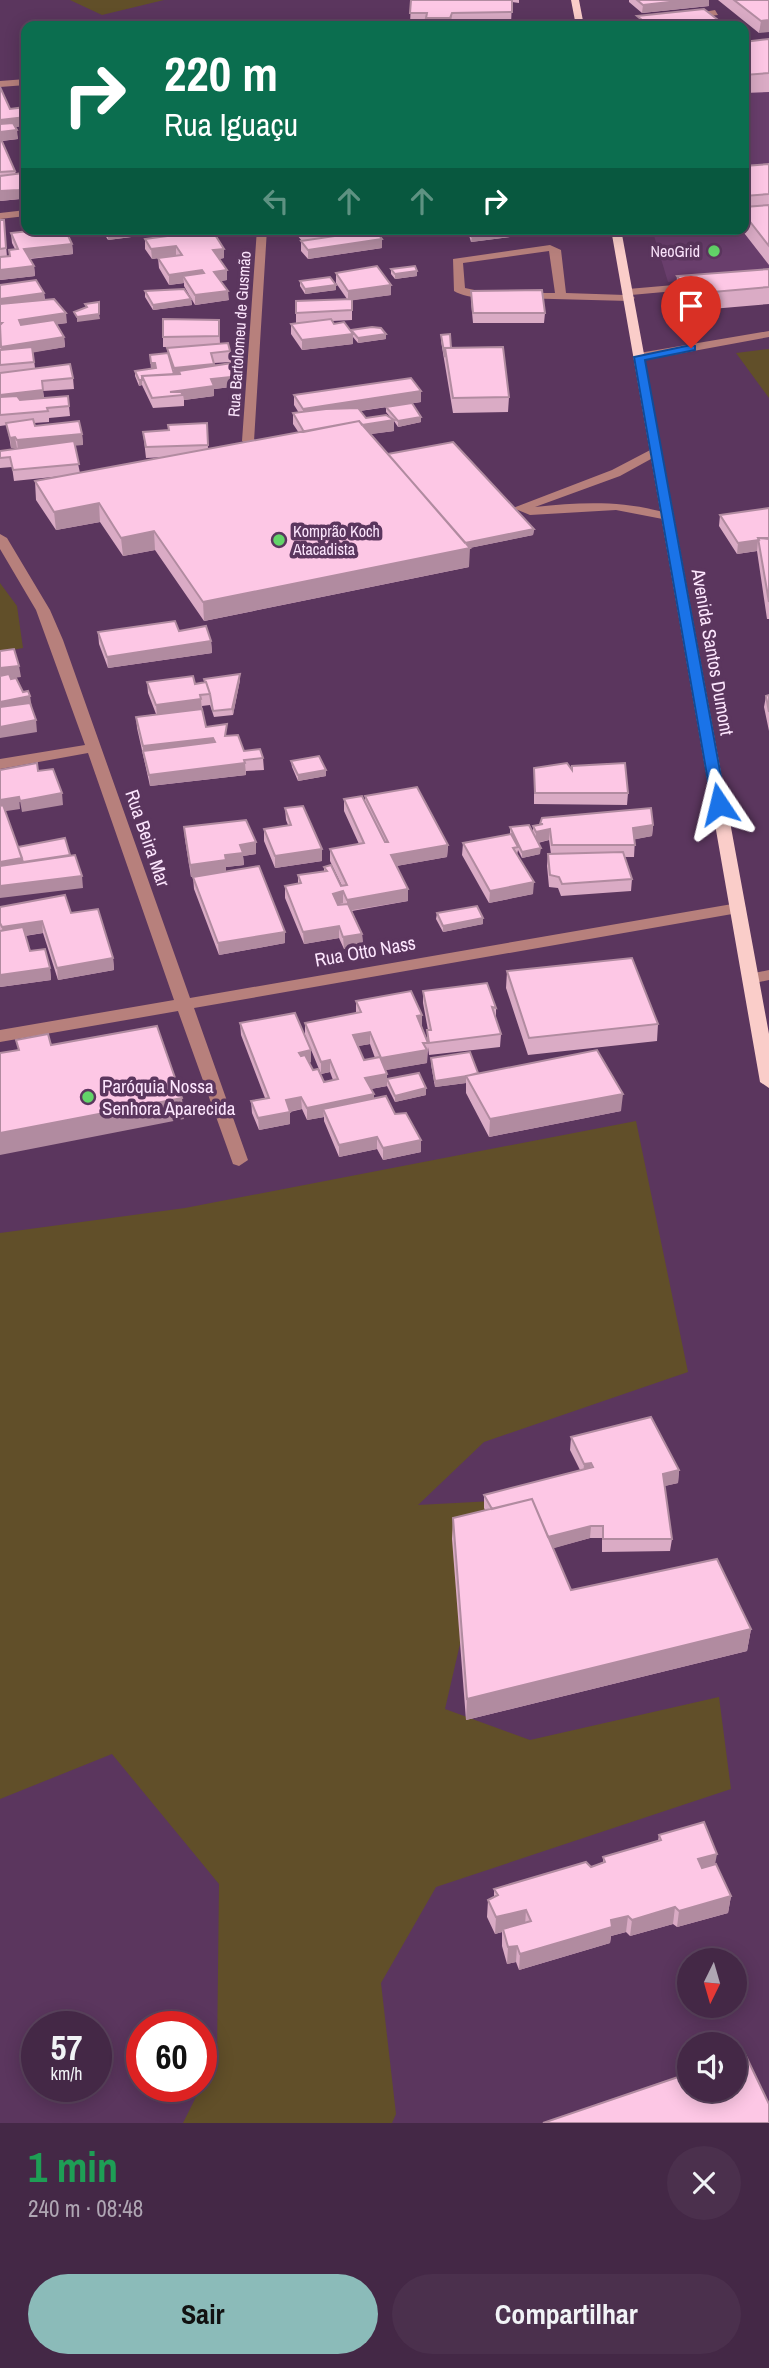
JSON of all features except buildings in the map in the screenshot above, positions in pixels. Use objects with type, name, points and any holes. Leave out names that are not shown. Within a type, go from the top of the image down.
[{"type":"main road","points":[[575,0],[578,21]]},
{"type":"main road","name":"Avenida Santos Dumont","points":[[617,235],[769,1082]]},
{"type":"street","points":[[677,17],[715,13]]},
{"type":"street","points":[[640,21],[652,20]]},
{"type":"street","points":[[0,85],[21,83]]},
{"type":"street","points":[[0,216],[21,214]]},
{"type":"street","name":"Rua Bartolomeu de Gusmão","points":[[248,442],[262,235]]},
{"type":"street","points":[[561,297],[556,250],[550,248],[463,259],[455,265],[460,291],[469,295],[561,297],[628,295],[705,285]]},
{"type":"street","points":[[639,357],[769,334]]},
{"type":"street","points":[[656,451],[616,473],[521,510],[610,504],[639,507],[668,518]]},
{"type":"street","name":"Rua Beira Mar","points":[[0,538],[43,610],[239,1160]]},
{"type":"street","points":[[0,764],[94,748]]},
{"type":"street","name":"Rua Otto Nass","points":[[0,1036],[738,908]]},
{"type":"street","points":[[751,979],[769,975]]},
{"type":"shaded area","points":[[70,0],[164,0],[102,15]]},
{"type":"shaded area","name":"NeoGrid","points":[[769,52],[769,272],[668,282],[654,235],[749,235],[749,54]]},
{"type":"shaded area","points":[[769,349],[769,398],[736,353]]},
{"type":"shaded area","points":[[0,583],[17,606],[23,648],[0,652]]},
{"type":"shaded area","points":[[636,1121],[688,1372],[484,1442],[418,1505],[493,1501],[445,1709],[530,1740],[719,1697],[731,1789],[436,1887],[381,1983],[396,2114],[392,2123],[183,2123],[194,2102],[217,2102],[219,1884],[112,1754],[0,1799],[0,1233],[185,1208]]},
{"type":"place","name":"NeoGrid","points":[[714,251]]},
{"type":"place","name":"Komprão Koch Atacadista","points":[[279,540]]},
{"type":"place","name":"Paróquia Nossa Senhora Aparecida","points":[[88,1097]]},
{"type":"route","points":[[691,348],[639,357],[719,804]]}]
